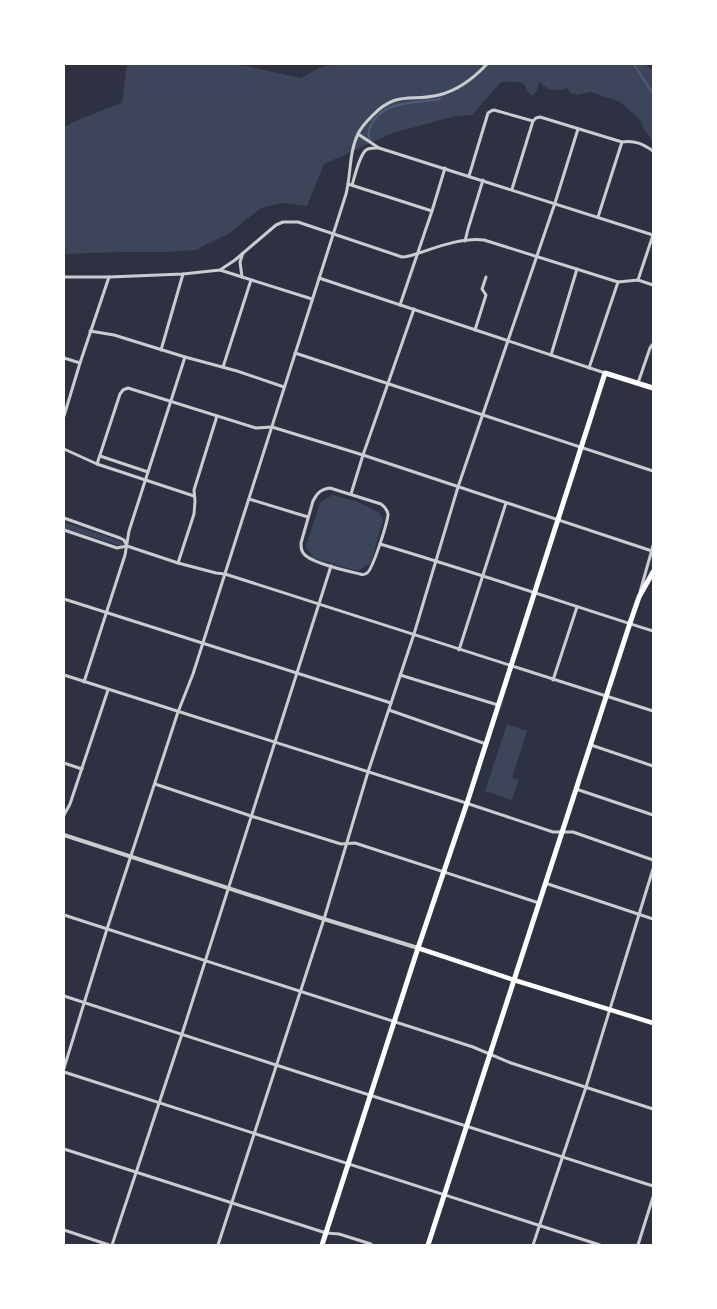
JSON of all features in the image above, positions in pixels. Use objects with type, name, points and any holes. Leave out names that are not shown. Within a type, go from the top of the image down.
[{"type":"main road","points":[[322,1245],[605,373],[653,388]]},
{"type":"main road","points":[[428,1245],[630,623],[639,597],[653,572]]},
{"type":"main road","points":[[418,948],[653,1023]]},
{"type":"street","points":[[350,185],[354,144],[358,134],[384,105],[394,100],[438,95],[456,89],[487,64]]},
{"type":"street","points":[[469,176],[488,114],[491,111],[494,110],[533,121]]},
{"type":"street","points":[[512,189],[533,121],[536,118],[622,142],[635,142],[653,151]]},
{"type":"street","points":[[218,1245],[324,919],[368,772],[414,634],[458,487],[555,203],[578,129]]},
{"type":"street","points":[[358,134],[379,148],[653,235],[638,280]]},
{"type":"street","points":[[598,217],[622,142]]},
{"type":"street","points":[[379,148],[366,150],[361,156],[332,234],[194,674],[178,712],[107,929],[64,1070],[159,1103],[600,1245]]},
{"type":"street","points":[[400,304],[432,211],[444,168]]},
{"type":"street","points":[[466,241],[483,180]]},
{"type":"street","points":[[350,185],[432,211]]},
{"type":"street","points":[[64,277],[183,274],[220,270],[229,265],[276,225],[283,222],[298,222],[402,258],[476,239],[618,282],[638,280],[653,285]]},
{"type":"street","points":[[242,277],[240,262],[243,253]]},
{"type":"street","points":[[551,355],[577,269]]},
{"type":"street","points":[[220,270],[312,299]]},
{"type":"street","points":[[161,350],[183,274]]},
{"type":"street","points":[[64,416],[109,277]]},
{"type":"street","points":[[475,330],[486,295],[482,290],[486,277]]},
{"type":"street","points":[[319,278],[605,373]]},
{"type":"street","points":[[223,367],[251,280]]},
{"type":"street","points":[[589,368],[618,282]]},
{"type":"street","points":[[351,494],[387,383],[414,309]]},
{"type":"street","points":[[90,331],[114,335],[284,387]]},
{"type":"street","points":[[638,383],[653,344]]},
{"type":"street","points":[[295,353],[582,446],[653,471]]},
{"type":"street","points":[[84,682],[127,546],[129,531],[185,357]]},
{"type":"street","points":[[64,358],[80,363]]},
{"type":"street","points":[[97,464],[120,394],[128,388],[256,428],[272,428],[363,455],[652,551]]},
{"type":"street","points":[[178,562],[194,514],[194,490],[217,416]]},
{"type":"street","points":[[64,450],[145,481],[194,496]]},
{"type":"street","points":[[100,456],[148,472]]},
{"type":"street","points":[[330,488],[351,494],[381,504],[386,509],[388,517],[373,566],[364,575],[310,560],[302,553],[301,549],[308,517],[316,496],[321,490],[330,488]]},
{"type":"street","points":[[249,499],[308,517]]},
{"type":"street","points":[[459,650],[506,503]]},
{"type":"street","points":[[64,518],[120,538],[124,540],[127,546]]},
{"type":"street","points":[[64,530],[116,548],[127,546],[216,573],[225,574],[653,711]]},
{"type":"street","points":[[380,544],[653,630]]},
{"type":"street","points":[[639,597],[653,546]]},
{"type":"street","points":[[64,1230],[111,1245],[182,1034],[332,566]]},
{"type":"street","points":[[64,599],[391,703]]},
{"type":"street","points":[[553,680],[577,607]]},
{"type":"street","points":[[400,675],[498,705]]},
{"type":"street","points":[[64,676],[553,832],[573,832],[653,860]]},
{"type":"street","points":[[64,815],[70,804],[108,690]]},
{"type":"street","points":[[389,710],[486,744]]},
{"type":"street","points":[[590,745],[653,766]]},
{"type":"street","points":[[64,763],[82,769]]},
{"type":"street","points":[[155,784],[341,844],[355,843],[539,903]]},
{"type":"street","points":[[576,789],[653,815]]},
{"type":"street","points":[[64,835],[418,948]]},
{"type":"street","points":[[533,1245],[586,1087],[653,869]]},
{"type":"street","points":[[545,884],[653,919]]},
{"type":"street","points":[[64,915],[300,991],[653,1109]]},
{"type":"street","points":[[64,996],[653,1186]]},
{"type":"street","points":[[64,1149],[326,1233],[339,1234],[371,1244]]},
{"type":"street","points":[[638,1245],[653,1197]]},
{"type":"shaded area","points":[[127,64],[231,64],[300,78],[324,66],[350,64],[643,64],[653,69],[653,141],[640,120],[620,102],[591,92],[577,95],[571,93],[567,88],[552,90],[539,82],[533,96],[527,91],[525,85],[519,82],[501,82],[472,115],[456,116],[393,133],[324,164],[307,206],[282,203],[261,208],[227,235],[196,250],[64,254],[64,127],[122,103]]},
{"type":"shaded area","points":[[332,495],[356,501],[380,513],[383,520],[371,563],[358,571],[313,558],[306,546],[320,503]]},
{"type":"shaded area","points":[[64,522],[123,542],[123,545],[121,546],[64,528]]},
{"type":"shaded area","points":[[507,724],[527,731],[512,778],[519,780],[512,800],[485,791]]},
{"type":"waterway","points":[[634,64],[653,94]]},
{"type":"waterway","points":[[370,139],[368,134],[371,125],[376,117],[384,111],[411,102],[441,99]]}]
